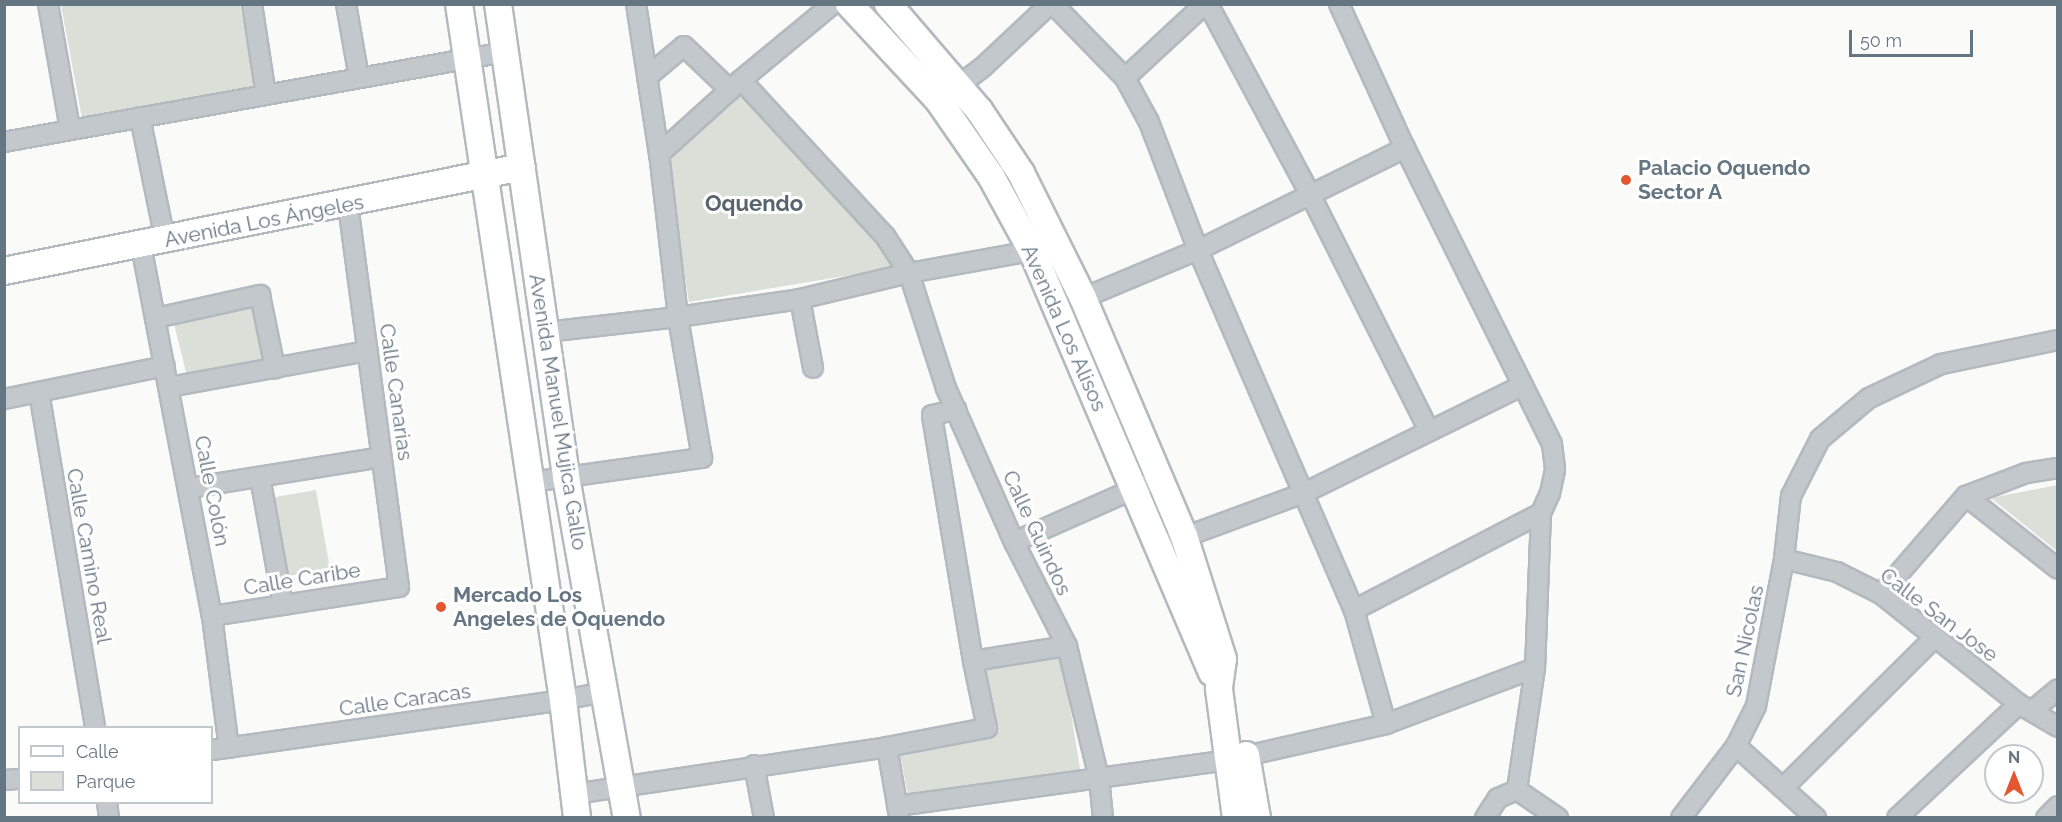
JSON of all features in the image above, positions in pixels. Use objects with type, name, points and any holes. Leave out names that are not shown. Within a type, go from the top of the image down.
[{"type":"street","points":[[48,4],[70,129]]},
{"type":"street","points":[[252,4],[266,95]]},
{"type":"street","points":[[346,4],[359,78]]},
{"type":"street","name":"Avenida Manuel Mujica Gallo","points":[[459,4],[563,700],[575,806]]},
{"type":"street","name":"Avenida Manuel Mujica Gallo","points":[[498,4],[566,477],[627,818]]},
{"type":"street","points":[[531,482],[702,458],[678,317],[659,154],[636,4]]},
{"type":"street","points":[[659,154],[736,85],[833,4]]},
{"type":"street","name":"Avenida Los Alisos","points":[[849,4],[949,93],[979,110],[1021,173],[1083,297],[1184,536],[1224,659],[1219,689]]},
{"type":"street","name":"Avenida Los Alisos","points":[[888,4],[949,93],[1033,253],[1160,546],[1219,689],[1237,757],[1257,818]]},
{"type":"street","points":[[949,93],[1052,4],[1125,78],[1149,122],[1198,250],[1354,610],[1386,724]]},
{"type":"street","points":[[1125,78],[1206,4],[1311,196],[1429,431]]},
{"type":"street","points":[[1339,4],[1405,148],[1521,386],[1552,444],[1555,470],[1550,493],[1540,513],[1535,668],[1517,790]]},
{"type":"street","name":"Calle Guindos","points":[[647,77],[684,46],[736,85],[885,236],[909,273],[956,410],[1014,542],[1067,646],[1099,778],[1103,818]]},
{"type":"street","points":[[4,142],[505,52]]},
{"type":"street","name":"Calle Colón","points":[[140,117],[153,243],[156,318],[212,616],[220,749]]},
{"type":"street","points":[[1083,297],[1198,250],[1405,148]]},
{"type":"street","name":"Avenida Los Ángeles","points":[[6,267],[153,243],[522,167]]},
{"type":"street","name":"Calle Canarias","points":[[348,204],[399,586]]},
{"type":"street","points":[[546,332],[678,317],[800,299],[909,273],[1033,253],[1058,244]]},
{"type":"street","points":[[156,318],[260,295],[275,368]]},
{"type":"street","points":[[800,299],[813,368]]},
{"type":"street","name":"San Nicolas","points":[[1680,818],[1736,746],[1756,706],[1784,559],[1791,496],[1820,439],[1869,398],[1941,364],[2058,340]]},
{"type":"street","points":[[169,387],[368,351]]},
{"type":"street","points":[[4,399],[165,366]]},
{"type":"street","points":[[1160,546],[1304,493],[1521,386]]},
{"type":"street","name":"Calle Camino Real","points":[[39,392],[95,726]]},
{"type":"street","points":[[575,806],[621,786],[887,747],[987,728],[973,661],[932,415],[956,410]]},
{"type":"street","points":[[189,488],[382,457]]},
{"type":"street","points":[[1881,594],[1966,496],[2026,473],[2058,468]]},
{"type":"street","points":[[260,477],[282,605]]},
{"type":"street","points":[[1014,542],[1159,478]]},
{"type":"street","points":[[1966,496],[2058,569]]},
{"type":"street","points":[[1354,610],[1540,513]]},
{"type":"street","name":"Calle San Jose","points":[[1784,559],[1837,572],[1881,594],[1934,638],[2026,707],[2058,726]]},
{"type":"street","name":"Calle Caribe","points":[[212,616],[399,586]]},
{"type":"street","points":[[1784,787],[1934,638]]},
{"type":"street","points":[[973,661],[1067,646]]},
{"type":"street","points":[[887,747],[898,812],[1237,757],[1386,724],[1535,668]]},
{"type":"street","points":[[1897,818],[2026,707],[2058,688]]},
{"type":"street","name":"Calle Caracas","points":[[220,749],[563,700],[604,692]]},
{"type":"street","points":[[1736,746],[1816,818]]},
{"type":"street","name":"Avenida Los Alisos","points":[[1236,818],[1237,757]]},
{"type":"street","points":[[754,765],[764,818]]},
{"type":"street","points":[[1485,818],[1498,798],[1517,790]]},
{"type":"street","points":[[1517,790],[1558,818]]},
{"type":"street","points":[[2046,818],[2058,806]]},
{"type":"green space","points":[[61,5],[240,5],[255,88],[82,118]]},
{"type":"green space","points":[[739,90],[877,237],[893,268],[689,302],[665,157]]},
{"type":"green space","points":[[253,306],[267,360],[188,380],[174,326]]},
{"type":"green space","points":[[2057,485],[2057,551],[1991,498]]},
{"type":"green space","points":[[316,490],[330,569],[286,577],[272,498]]},
{"type":"green space","points":[[1062,658],[1081,775],[908,795],[899,748],[993,732],[981,670]]},
{"type":"place","name":"Palacio Oquendo Sector A","points":[[1626,180]]},
{"type":"place","name":"Mercado Los Angeles de Oquendo","points":[[441,607]]},
{"type":"district","name":"Oquendo","points":[[754,204]]}]
